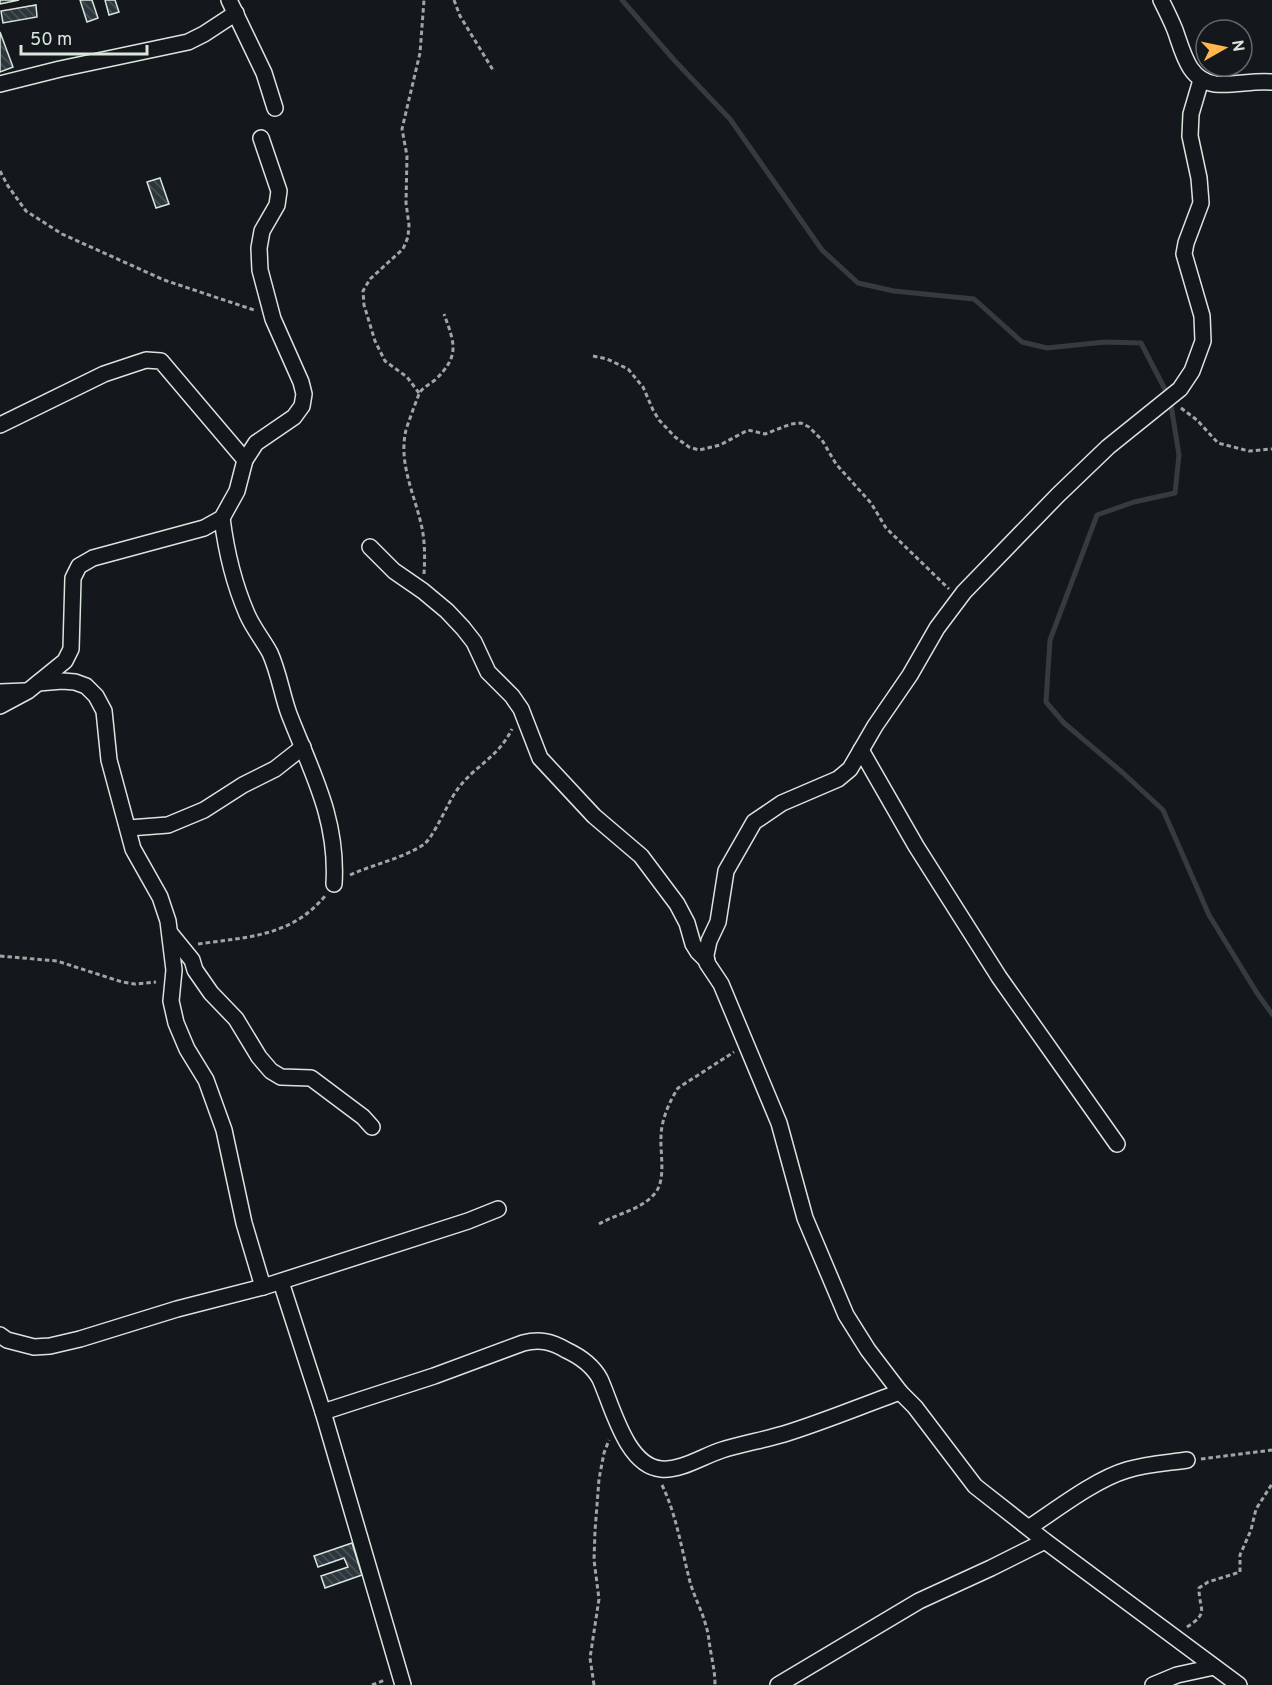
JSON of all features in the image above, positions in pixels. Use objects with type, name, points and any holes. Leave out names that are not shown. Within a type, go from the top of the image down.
[{"type":"street","points":[[1161,0],[1184,56],[1191,69],[1201,80],[1214,84],[1272,82]]},
{"type":"street","points":[[0,84],[188,42],[204,34],[232,6],[264,73],[275,108]]},
{"type":"street","points":[[1201,80],[1191,114],[1190,136],[1199,178],[1201,203],[1186,243],[1184,255],[1202,316],[1203,341],[1191,371],[1180,389],[1170,399],[1148,413],[1108,447],[1058,495],[959,598],[937,628],[850,769],[838,779],[782,803],[754,822],[726,871],[722,906],[706,955],[710,970],[721,984],[779,1123],[805,1218],[846,1315],[868,1350],[975,1486],[1239,1685]]},
{"type":"street","points":[[0,706],[33,687],[65,661],[69,655],[73,579],[79,566],[93,558],[204,528],[222,518],[237,491],[245,460],[256,443],[294,417],[302,406],[304,394],[301,381],[273,319],[260,270],[259,248],[262,231],[277,205],[279,191],[261,138]]},
{"type":"street","points":[[0,425],[104,374],[154,359],[161,362],[176,378],[245,460]]},
{"type":"street","points":[[222,518],[225,544],[238,589],[248,616],[271,656],[288,712],[326,810],[334,841],[334,884]]},
{"type":"street","points":[[370,547],[394,571],[423,591],[463,628],[474,642],[488,672],[512,696],[521,709],[540,758],[594,816],[641,856],[677,904],[687,923],[693,944],[707,961]]},
{"type":"street","points":[[0,692],[75,682],[86,686],[96,696],[104,711],[109,760],[133,849],[160,897],[170,933],[174,970],[171,1001],[176,1023],[187,1049],[206,1080],[224,1130],[244,1223],[263,1287]]},
{"type":"street","points":[[129,828],[168,825],[194,814],[275,769],[303,747]]},
{"type":"street","points":[[861,750],[916,846],[999,977],[1117,1144]]},
{"type":"street","points":[[170,933],[192,960],[195,970],[211,993],[236,1019],[259,1057],[271,1071],[281,1077],[311,1078],[363,1117],[372,1127]]},
{"type":"street","points":[[0,1335],[18,1344],[34,1347],[50,1346],[281,1282],[468,1221],[498,1209]]},
{"type":"street","points":[[281,1282],[323,1412],[403,1685]]},
{"type":"street","points":[[323,1412],[400,1388],[537,1340],[554,1343],[591,1367],[599,1378],[617,1422],[634,1451],[646,1464],[661,1469],[671,1468],[721,1450],[785,1434],[900,1392]]},
{"type":"street","points":[[1030,1527],[1072,1499],[1124,1471],[1151,1464],[1187,1460]]},
{"type":"street","points":[[778,1685],[919,1601],[1045,1541]]},
{"type":"street","points":[[1153,1685],[1177,1675],[1214,1667]]},
{"type":"path","points":[[419,393],[407,377],[385,361],[375,341],[364,305],[363,291],[370,279],[403,249],[408,237],[409,225],[405,203],[407,156],[402,129],[420,53],[424,0]]},
{"type":"path","points":[[454,0],[460,16],[493,70]]},
{"type":"path","points":[[0,171],[26,212],[62,234],[164,280],[223,298],[273,319]]},
{"type":"path","points":[[423,591],[425,548],[422,528],[403,460],[403,444],[406,427],[415,409],[419,393],[443,371],[454,350],[453,338],[444,314]]},
{"type":"path","points":[[593,356],[607,359],[628,369],[643,387],[659,420],[675,437],[689,447],[699,450],[720,445],[748,430],[765,434],[791,424],[801,423],[809,427],[822,440],[836,464],[871,503],[886,528],[959,598]]},
{"type":"path","points":[[1170,399],[1197,420],[1218,443],[1249,451],[1272,449]]},
{"type":"path","points":[[182,946],[255,937],[289,925],[303,918],[317,906],[334,884],[352,874],[425,844],[458,788],[469,775],[502,746],[521,709]]},
{"type":"path","points":[[0,956],[57,961],[122,982],[135,984],[157,982],[172,985]]},
{"type":"path","points":[[599,1224],[634,1209],[657,1191],[661,1176],[662,1125],[678,1088],[746,1045]]},
{"type":"path","points":[[594,1685],[590,1658],[599,1599],[594,1560],[597,1505],[604,1452],[617,1422]]},
{"type":"path","points":[[1187,1460],[1272,1450]]},
{"type":"path","points":[[654,1467],[672,1507],[689,1579],[706,1625],[715,1668],[715,1685]]},
{"type":"path","points":[[1173,1636],[1201,1616],[1199,1588],[1208,1582],[1240,1572],[1240,1555],[1251,1530],[1256,1509],[1272,1484]]},
{"type":"building","points":[[0,0],[19,0],[0,4]]},
{"type":"building","points":[[80,0],[92,0],[98,18],[87,22]]},
{"type":"building","points":[[105,0],[115,0],[119,12],[109,15]]},
{"type":"building","points":[[36,5],[37,17],[3,23],[1,11]]},
{"type":"building","points":[[0,32],[13,67],[0,72]]},
{"type":"building","points":[[160,178],[169,204],[156,208],[147,182]]},
{"type":"building","points":[[352,1543],[362,1575],[325,1588],[321,1576],[348,1567],[344,1558],[318,1567],[314,1556]]},
{"type":"waterway","points":[[622,0],[730,119],[822,250],[858,283],[894,291],[974,299],[1022,342],[1047,348],[1105,342],[1141,343],[1170,399],[1179,455],[1175,493],[1134,502],[1097,515],[1050,640],[1046,702],[1064,723],[1163,810],[1209,915],[1272,1014]]}]
